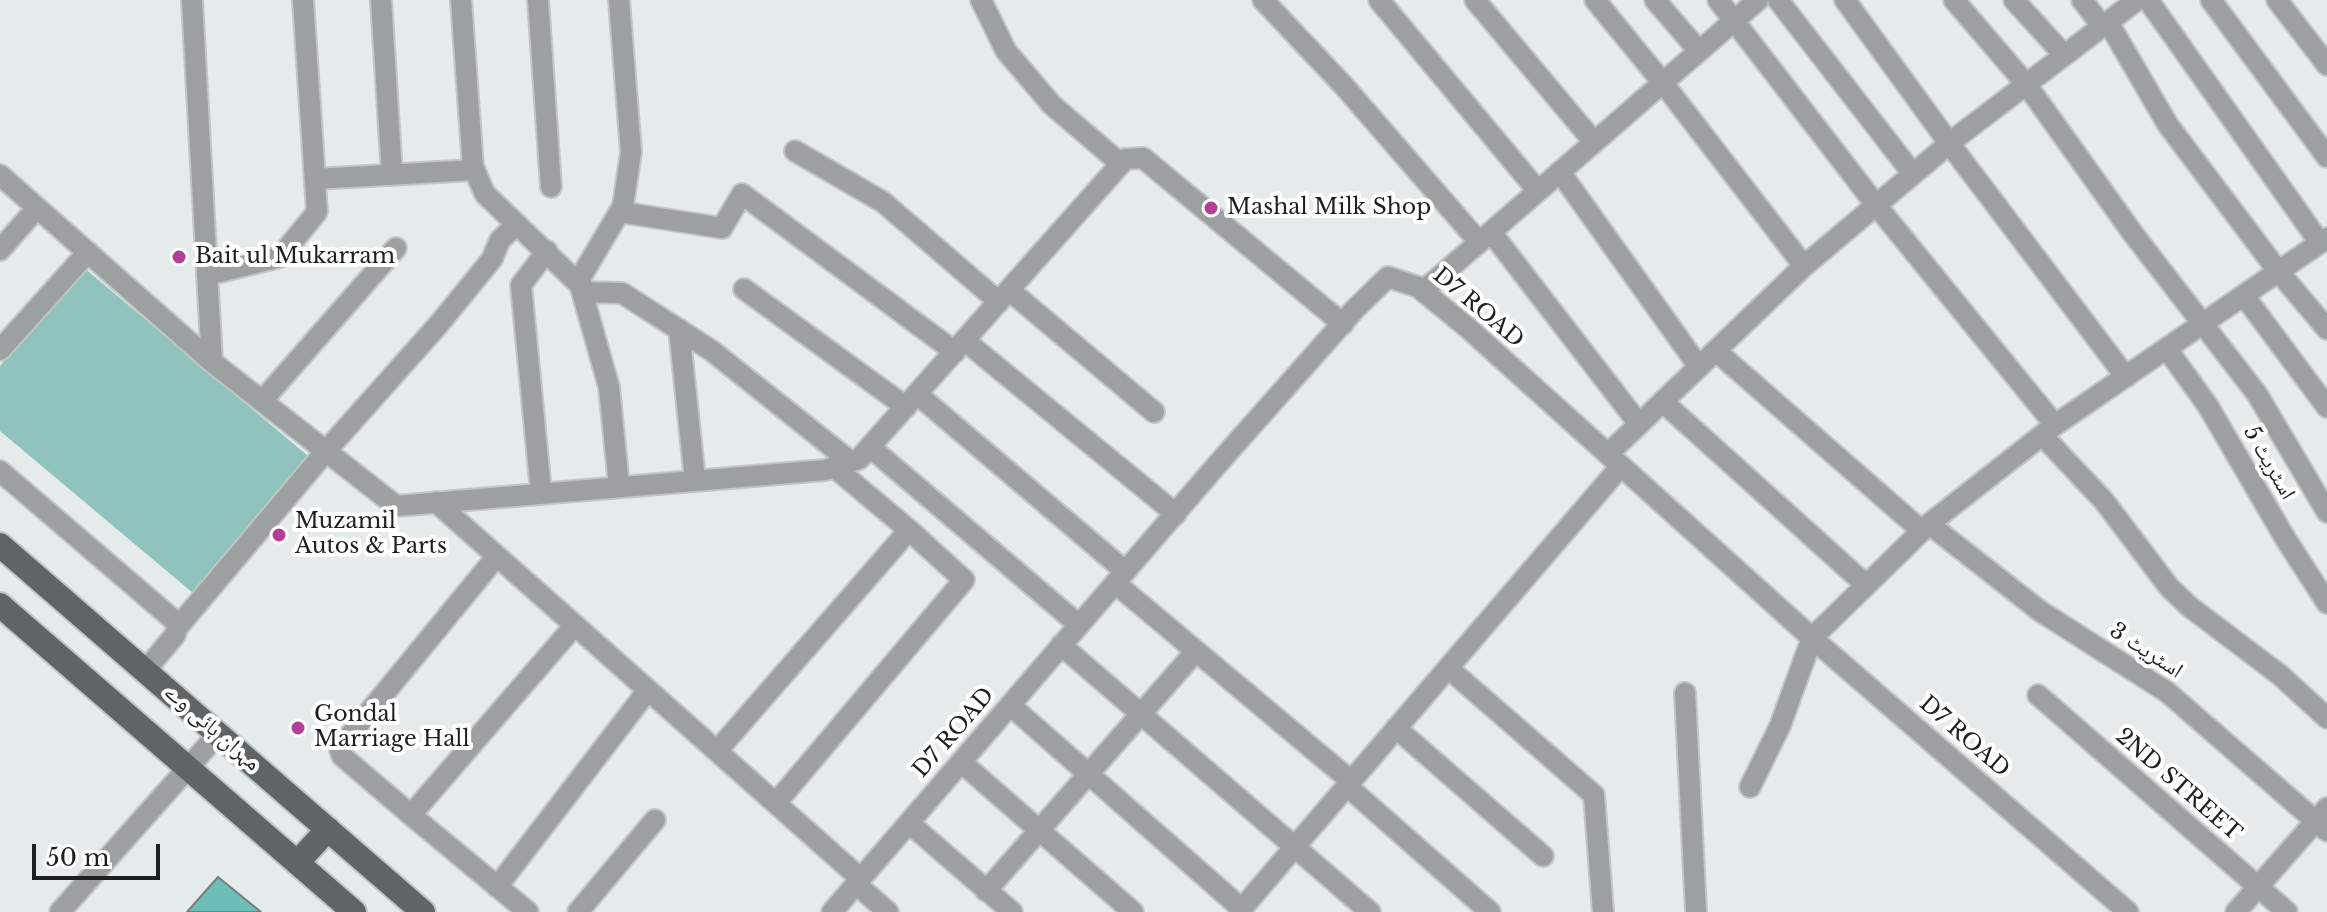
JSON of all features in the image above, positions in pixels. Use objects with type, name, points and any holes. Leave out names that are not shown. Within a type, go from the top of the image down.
[{"type":"main road","name":"مہران ہائی وے","points":[[0,545],[423,912]]},
{"type":"main road","points":[[0,605],[354,912]]},
{"type":"main road","points":[[297,863],[328,829]]},
{"type":"street","points":[[192,0],[212,362]]},
{"type":"street","points":[[207,275],[280,257],[317,212],[303,0]]},
{"type":"street","points":[[381,0],[392,175]]},
{"type":"street","points":[[461,0],[475,170],[485,194],[547,251],[581,288],[622,293],[712,351],[842,464],[964,580],[776,803]]},
{"type":"street","points":[[538,0],[551,187]]},
{"type":"street","points":[[619,0],[631,152],[623,206],[582,275],[581,288],[609,387],[619,486]]},
{"type":"street","points":[[981,0],[1006,51],[1052,105],[1121,164]]},
{"type":"street","points":[[1263,0],[1485,237],[1639,424]]},
{"type":"street","points":[[1379,0],[1538,191]]},
{"type":"street","points":[[1475,0],[1594,142]]},
{"type":"street","points":[[1595,0],[1804,266]]},
{"type":"street","points":[[1655,0],[1699,51]]},
{"type":"street","points":[[1718,0],[2169,587],[2190,607],[2280,675],[2327,718]]},
{"type":"street","points":[[1423,291],[1758,0]]},
{"type":"street","points":[[1778,0],[1913,174]]},
{"type":"street","points":[[1845,0],[2126,377]]},
{"type":"street","points":[[1954,0],[2026,84],[2134,235],[2257,394],[2327,512]]},
{"type":"street","points":[[2014,0],[2064,55]]},
{"type":"street","points":[[2082,0],[2105,24],[2168,125],[2278,271],[2327,329]]},
{"type":"street","points":[[1010,705],[1244,910],[1448,668],[1614,460],[1639,424],[1804,266],[1949,143],[2137,0]]},
{"type":"street","points":[[1750,787],[1780,726],[1812,638],[1925,528],[2049,430],[2324,241],[2148,0]]},
{"type":"street","points":[[2211,0],[2327,157]]},
{"type":"street","points":[[2277,0],[2327,65]]},
{"type":"street","points":[[795,151],[883,202],[1154,412]]},
{"type":"street","points":[[0,175],[212,362],[396,506],[825,470],[859,459],[1125,159],[1143,158],[1343,324]]},
{"type":"street","points":[[315,179],[475,170]]},
{"type":"street","points":[[1560,172],[1699,367]]},
{"type":"street","points":[[620,212],[722,228],[742,194],[960,346],[1176,514]]},
{"type":"street","points":[[0,250],[37,208]]},
{"type":"street","points":[[145,671],[175,635],[177,628],[326,451],[439,324],[492,259],[500,240],[517,224]]},
{"type":"street","points":[[262,401],[396,248]]},
{"type":"street","points":[[541,492],[521,285],[547,251]]},
{"type":"street","points":[[0,350],[88,252]]},
{"type":"street","name":"D7 ROAD","points":[[832,912],[1120,577],[1388,277],[1423,291],[1468,328],[1812,638],[2128,912]]},
{"type":"street","points":[[744,289],[912,400],[1120,577],[1196,651],[1490,912]]},
{"type":"street","points":[[2245,297],[2327,407]]},
{"type":"street","points":[[679,329],[695,480]]},
{"type":"street","name":"اسٹریٹ 5","points":[[2167,349],[2208,406],[2327,603]]},
{"type":"street","name":"اسٹریٹ 3","points":[[1716,351],[1925,528],[2040,611],[2167,692],[2323,820]]},
{"type":"street","points":[[1663,402],[1866,585]]},
{"type":"street","points":[[870,447],[1079,625]]},
{"type":"street","points":[[0,471],[176,622],[177,628]]},
{"type":"street","points":[[436,502],[776,803],[888,912]]},
{"type":"street","points":[[717,751],[909,530]]},
{"type":"street","points":[[497,556],[342,745],[342,756],[528,912]]},
{"type":"street","points":[[411,815],[575,625]]},
{"type":"street","points":[[1061,645],[1370,912]]},
{"type":"street","points":[[986,891],[1196,651]]},
{"type":"street","points":[[1448,668],[1594,795],[1603,912]]},
{"type":"street","points":[[497,887],[648,690]]},
{"type":"street","points":[[1685,693],[1696,912]]},
{"type":"street","name":"2ND STREET","points":[[2038,695],[2287,912]]},
{"type":"street","points":[[1396,728],[1543,856]]},
{"type":"street","points":[[60,912],[219,733]]},
{"type":"street","points":[[961,762],[1133,912]]},
{"type":"street","points":[[578,912],[655,820]]},
{"type":"street","points":[[2236,912],[2323,820]]},
{"type":"street","points":[[909,823],[1012,912]]},
{"type":"shaded area","points":[[83,267],[314,461],[199,598],[0,431],[0,366]]},
{"type":"building","points":[[218,877],[261,912],[187,912]]},
{"type":"place","name":"Mashal Milk Shop","points":[[1211,208]]},
{"type":"place","name":"Bait ul Mukarram","points":[[179,257]]},
{"type":"place","name":"Muzamil Autos & Parts","points":[[279,535]]},
{"type":"place","name":"Gondal Marriage Hall","points":[[298,728]]}]
